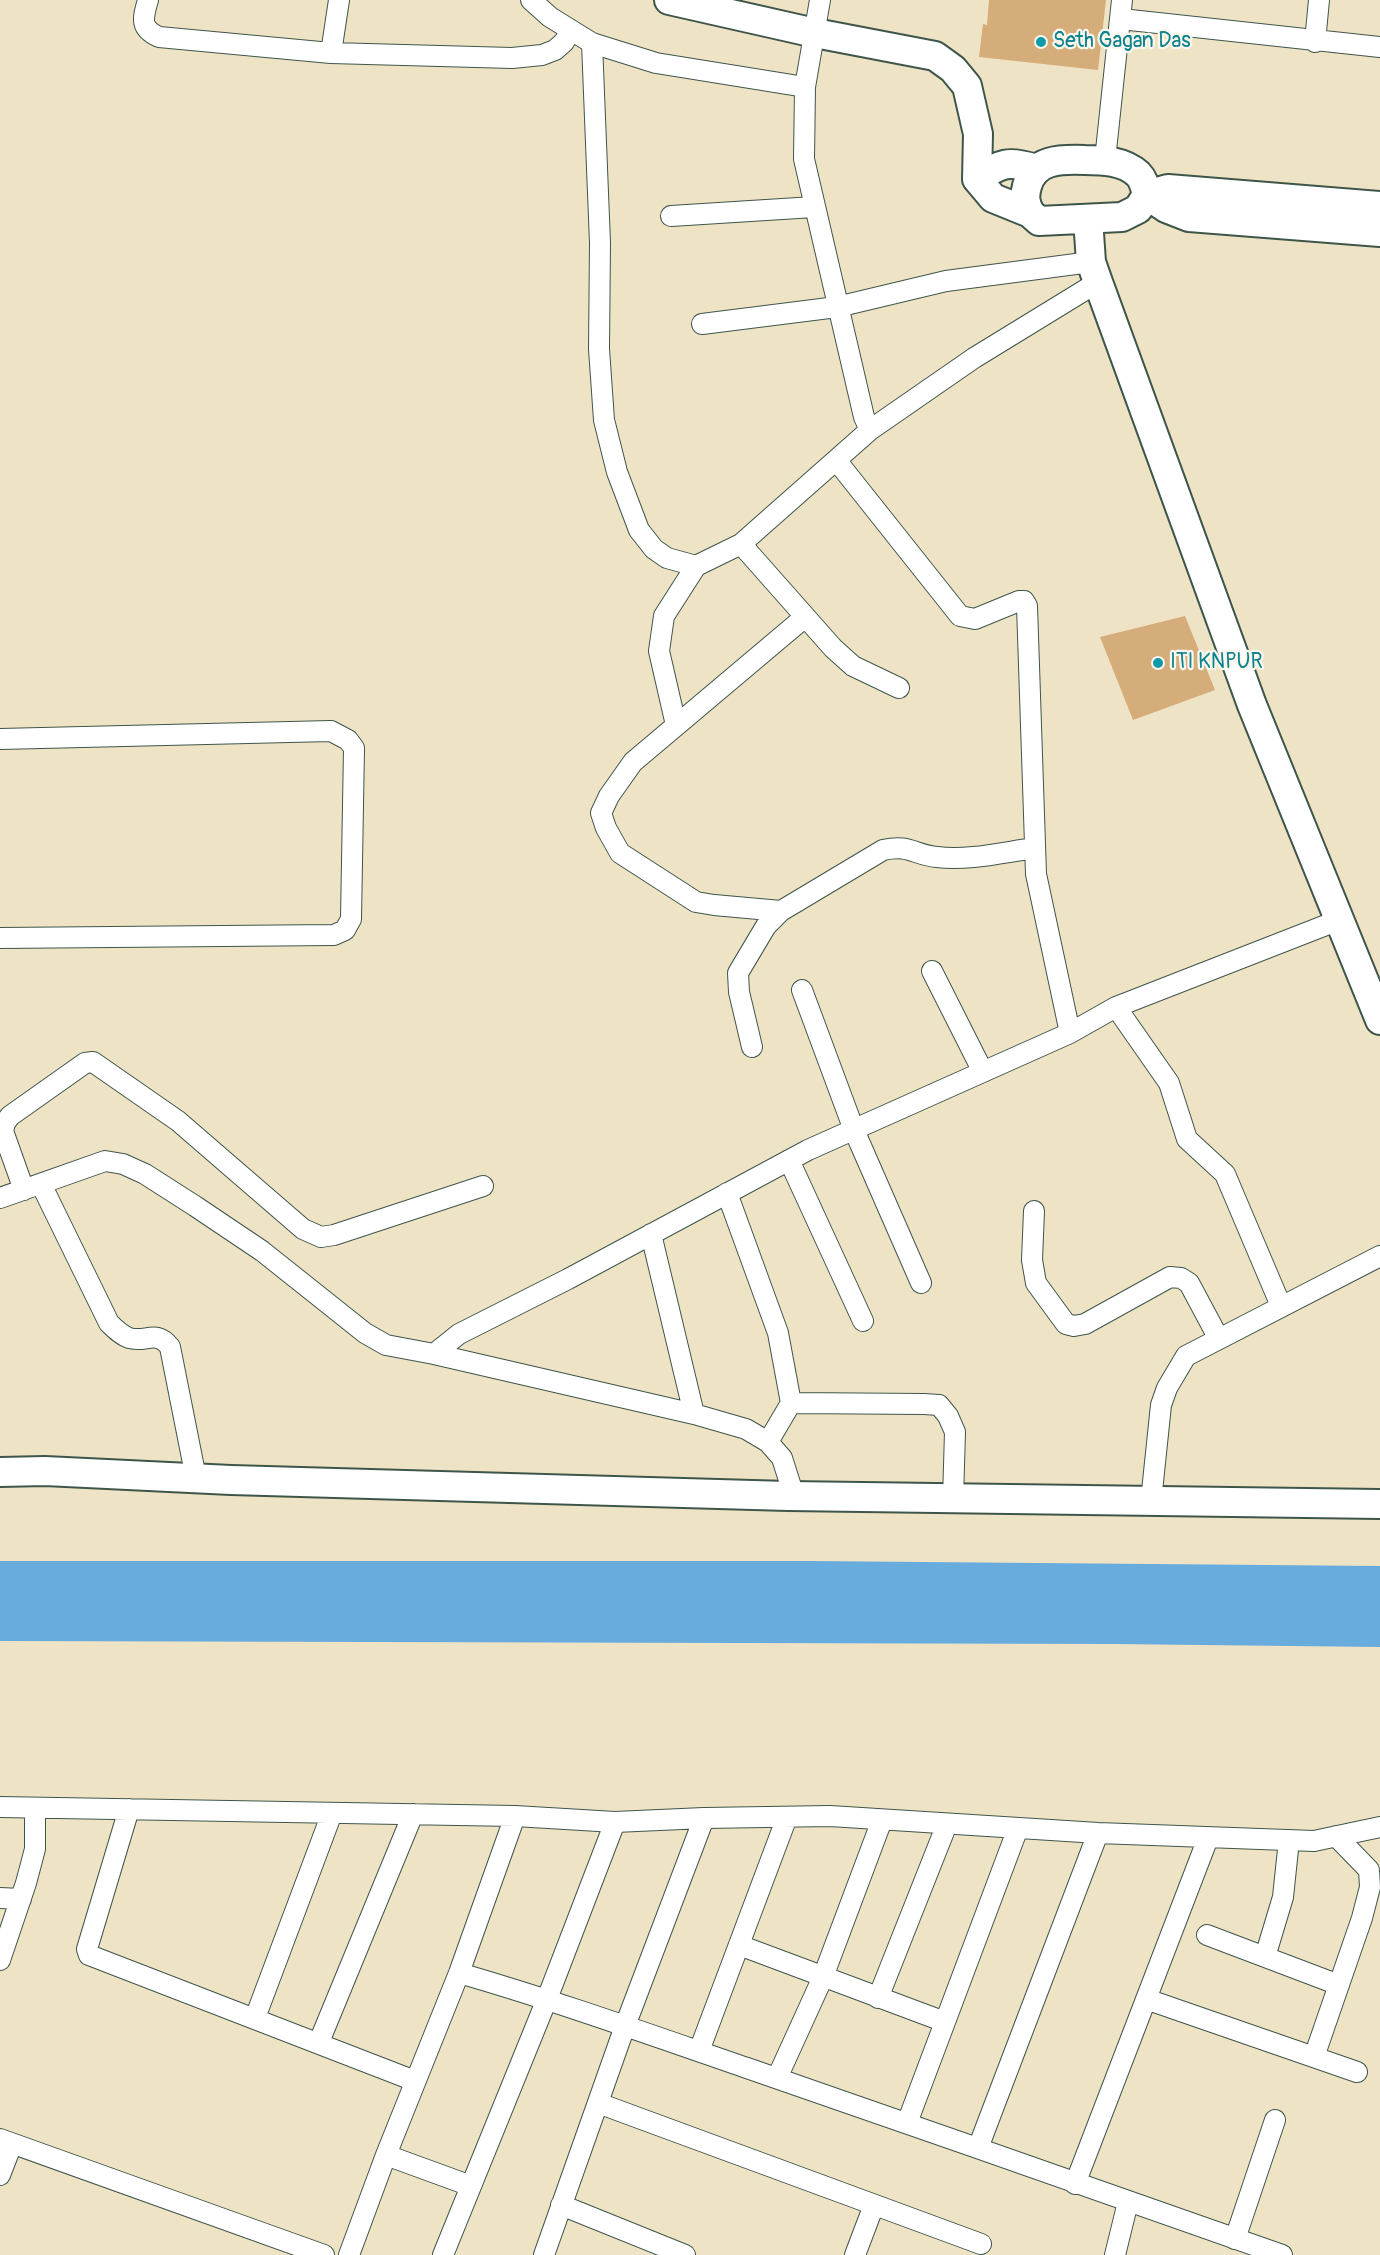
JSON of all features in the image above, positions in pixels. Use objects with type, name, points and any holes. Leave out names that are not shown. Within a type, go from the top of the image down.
[{"type":"street","points":[[148,0],[144,16],[145,26],[159,37],[331,53],[512,58],[542,55],[555,50],[564,42],[571,30]]},
{"type":"street","points":[[331,53],[339,0]]},
{"type":"street","points":[[531,0],[550,17],[592,43],[656,63],[805,87]]},
{"type":"street","points":[[669,0],[815,33],[935,56],[953,69],[967,86],[978,134],[977,179],[993,198],[1030,213],[1039,220],[1122,216],[1138,209],[1147,195],[1168,189],[1380,206]]},
{"type":"street","points":[[820,0],[805,87],[804,159],[837,308],[864,417],[870,430]]},
{"type":"street","points":[[1315,42],[1319,0]]},
{"type":"street","points":[[1105,160],[1121,9],[1315,42],[1380,47]]},
{"type":"street","points":[[592,43],[600,243],[599,349],[604,420],[617,472],[639,530],[660,554],[696,566]]},
{"type":"street","points":[[1030,213],[1024,195],[1029,178],[1036,169],[1054,161],[1105,160],[1138,174],[1144,182],[1147,195],[1166,208],[1189,217],[1380,232]]},
{"type":"street","points":[[977,179],[1000,164],[1017,163],[1036,169]]},
{"type":"street","points":[[671,216],[814,207]]},
{"type":"street","points":[[1088,219],[1094,272],[1252,705],[1380,1020]]},
{"type":"street","points":[[676,725],[659,651],[664,616],[696,566],[741,544],[870,430],[1094,272]]},
{"type":"street","points":[[702,324],[837,308],[946,281],[1094,272]]},
{"type":"street","points":[[836,460],[960,616],[975,619],[1019,601],[1024,601],[1027,606],[1036,874],[1070,1033]]},
{"type":"street","points":[[741,544],[833,648],[853,666],[899,688]]},
{"type":"street","points":[[781,911],[696,902],[620,853],[606,828],[601,813],[609,796],[633,762],[805,617]]},
{"type":"street","points":[[0,739],[331,731],[348,740],[354,748],[351,919],[345,930],[334,935],[0,938]]},
{"type":"street","points":[[752,1047],[739,992],[738,973],[766,926],[781,911],[883,850],[907,848],[936,857],[964,857],[1035,848]]},
{"type":"street","points":[[434,1354],[459,1334],[789,1160],[1070,1033],[1116,1007],[1339,920]]},
{"type":"street","points":[[932,971],[983,1072]]},
{"type":"street","points":[[802,990],[854,1130],[921,1283]]},
{"type":"street","points":[[1116,1007],[1168,1083],[1187,1139],[1225,1174],[1229,1181],[1281,1306]]},
{"type":"street","points":[[196,1478],[170,1347],[164,1339],[157,1337],[131,1339],[118,1332],[109,1323],[3,1131],[10,1116],[85,1063],[93,1062],[178,1121],[303,1229],[321,1238],[334,1236],[483,1186]]},
{"type":"street","points":[[789,1160],[863,1321]]},
{"type":"street","points":[[0,1198],[105,1161],[123,1164],[145,1174],[262,1251],[365,1334],[386,1345],[694,1414],[746,1429],[768,1442],[782,1458],[794,1496]]},
{"type":"street","points":[[727,1194],[778,1334],[791,1403],[768,1442]]},
{"type":"street","points":[[1034,1211],[1032,1260],[1036,1283],[1066,1324],[1074,1326],[1085,1324],[1170,1277],[1181,1278],[1189,1283],[1220,1339]]},
{"type":"street","points":[[651,1234],[694,1414]]},
{"type":"street","points":[[1151,1501],[1161,1405],[1167,1388],[1186,1356],[1380,1256]]},
{"type":"street","points":[[791,1403],[939,1405],[956,1432],[953,1499]]},
{"type":"street","points":[[0,1472],[45,1471],[196,1478],[794,1496],[1380,1504]]},
{"type":"street","points":[[0,1807],[516,1816],[615,1822],[830,1816],[1098,1833],[1314,1841],[1380,1827]]},
{"type":"street","points":[[0,1960],[35,1849],[35,1808]]},
{"type":"street","points":[[129,1809],[87,1949],[88,1955],[319,2042],[415,2081]]},
{"type":"street","points":[[255,2018],[332,1813]]},
{"type":"street","points":[[319,2042],[413,1814]]},
{"type":"street","points":[[349,2255],[459,1972],[516,1816]]},
{"type":"street","points":[[699,2051],[787,1817]]},
{"type":"street","points":[[544,2255],[624,2026],[704,1818]]},
{"type":"street","points":[[777,2078],[823,1977],[882,1820]]},
{"type":"street","points":[[443,2255],[547,1999],[615,1822]]},
{"type":"street","points":[[878,1998],[947,1824]]},
{"type":"street","points":[[907,2123],[1018,1828]]},
{"type":"street","points":[[978,2148],[1098,1833]]},
{"type":"street","points":[[1314,2057],[1362,1918],[1370,1887],[1369,1870],[1336,1836]]},
{"type":"street","points":[[1075,2184],[1208,1838]]},
{"type":"street","points":[[1264,1958],[1283,1897],[1288,1840]]},
{"type":"street","points":[[0,1898],[21,1899]]},
{"type":"street","points":[[1207,1935],[1339,1985]]},
{"type":"street","points":[[739,1945],[945,2022]]},
{"type":"street","points":[[459,1972],[547,1999],[699,2051],[1282,2255]]},
{"type":"street","points":[[1146,1999],[1358,2072]]},
{"type":"street","points":[[597,2103],[981,2244]]},
{"type":"street","points":[[1235,2239],[1275,2120]]},
{"type":"street","points":[[0,2175],[6,2142],[324,2255]]},
{"type":"street","points":[[386,2155],[471,2186]]},
{"type":"street","points":[[1114,2255],[1128,2202]]},
{"type":"street","points":[[561,2205],[685,2255]]},
{"type":"street","points":[[855,2255],[874,2205]]},
{"type":"water","points":[[0,1561],[808,1561],[1380,1566],[1380,1647],[1113,1644],[0,1641]]},
{"type":"building","name":"Seth Gagan Das","points":[[989,0],[1106,0],[1098,70],[979,57],[983,24],[987,25]]},
{"type":"building","name":"ITI KNPUR","points":[[1185,616],[1215,690],[1133,720],[1100,637]]},
{"type":"place","name":"Seth Gagan Das","points":[[1041,42]]},
{"type":"place","name":"ITI KNPUR","points":[[1158,663]]}]
